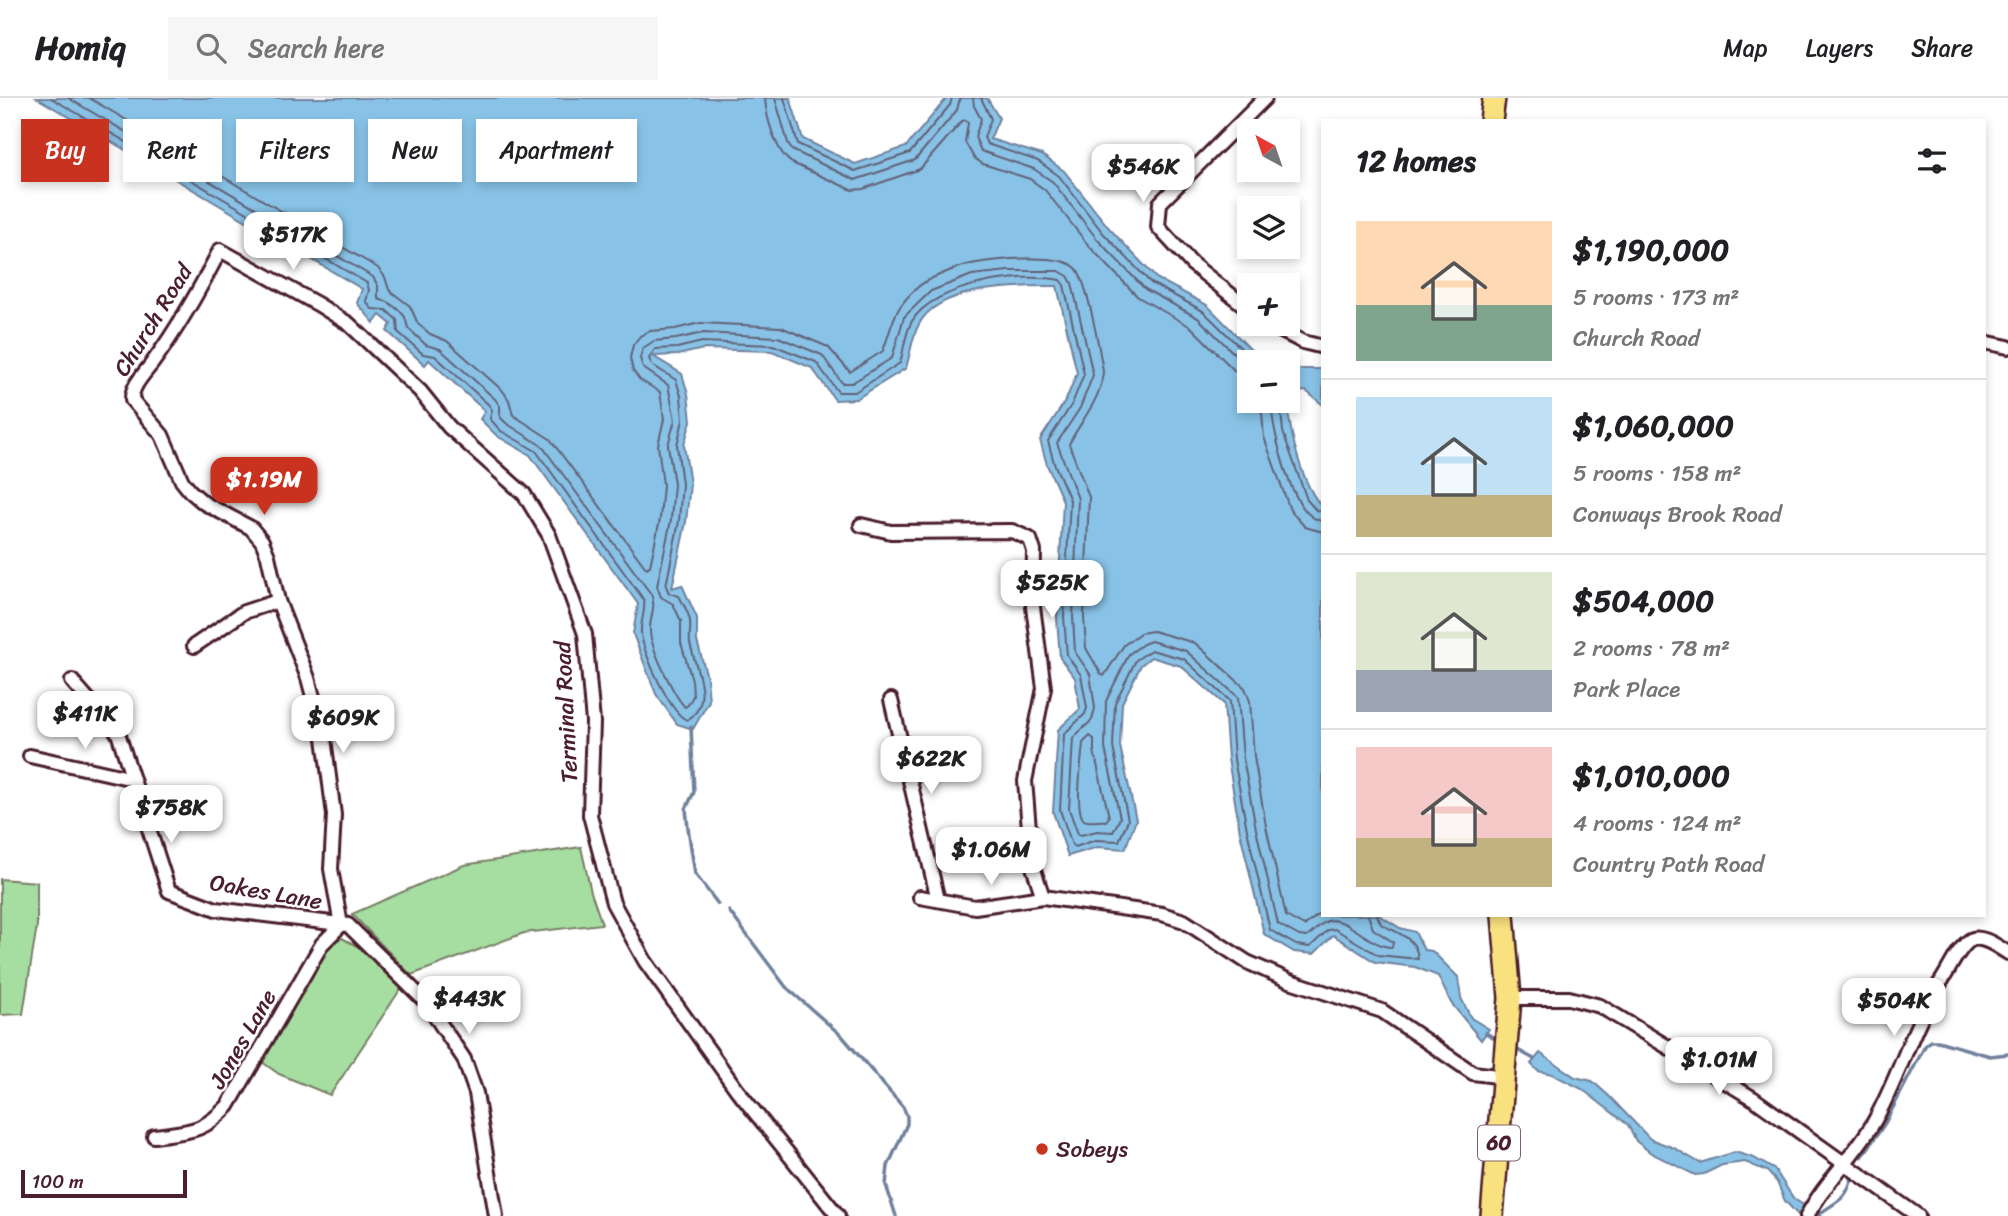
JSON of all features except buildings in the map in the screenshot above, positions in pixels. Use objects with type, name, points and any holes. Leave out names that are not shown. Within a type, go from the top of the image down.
[{"type":"main road","points":[[1490,119],[1494,98]]},
{"type":"main road","name":"60","points":[[1492,1216],[1510,998],[1503,917]]},
{"type":"street","points":[[1237,300],[1192,264],[1157,227],[1160,203],[1265,98]]},
{"type":"street","name":"Church Road","points":[[220,250],[197,295],[166,345],[136,385],[132,400],[162,435],[182,481],[190,491],[204,503],[251,528],[258,534],[268,556],[278,601],[308,678],[324,738],[334,815],[331,869],[341,925]]},
{"type":"street","name":"Terminal Road","points":[[220,250],[349,324],[420,391],[449,427],[524,494],[549,535],[585,634],[593,722],[590,815],[613,903],[645,961],[737,1090],[838,1216]]},
{"type":"street","points":[[1291,336],[1321,346]]},
{"type":"street","points":[[1986,342],[2008,347]]},
{"type":"street","points":[[861,525],[891,532],[1012,531],[1030,539],[1034,551],[1033,607],[1045,688],[1025,781],[1032,864],[1043,897]]},
{"type":"street","points":[[194,646],[244,612],[278,601]]},
{"type":"street","name":"Oakes Lane","points":[[72,681],[118,733],[169,891],[216,909],[341,925]]},
{"type":"street","points":[[891,699],[937,900]]},
{"type":"street","points":[[30,756],[132,779]]},
{"type":"street","points":[[920,897],[975,906],[1043,897],[1162,914],[1184,921],[1247,962],[1290,981],[1382,1011],[1473,1073],[1505,1073]]},
{"type":"street","points":[[341,925],[348,925],[425,1000],[464,1059],[476,1093],[496,1216]]},
{"type":"street","name":"Jones Lane","points":[[154,1136],[197,1130],[212,1122],[228,1106],[322,944],[341,925]]},
{"type":"street","points":[[1809,1212],[1875,1120],[1916,1027],[1938,985],[1967,942],[1975,938],[1982,939],[2008,953]]},
{"type":"street","points":[[1510,998],[1569,998],[1600,1006],[1754,1099],[1918,1216]]},
{"type":"green space","points":[[581,847],[591,892],[602,924],[524,933],[411,975],[352,914],[464,865]]},
{"type":"green space","points":[[0,879],[37,882],[37,925],[23,1014],[0,1015]]},
{"type":"green space","points":[[342,938],[366,951],[402,987],[330,1095],[279,1074],[262,1062],[310,974],[333,944]]},
{"type":"water","points":[[37,98],[790,98],[803,139],[855,164],[906,147],[947,98],[987,98],[999,118],[990,139],[1042,155],[1064,171],[1109,228],[1156,278],[1207,305],[1251,350],[1237,350],[1237,413],[1289,413],[1303,472],[1321,506],[1321,917],[1382,917],[1400,928],[1415,932],[1424,950],[1432,951],[1458,977],[1461,998],[1471,1018],[1489,1029],[1481,1040],[1451,1003],[1438,976],[1415,967],[1375,962],[1333,935],[1314,954],[1294,952],[1264,934],[1240,832],[1228,759],[1224,704],[1181,666],[1151,657],[1141,665],[1122,703],[1120,746],[1136,820],[1125,849],[1098,847],[1068,856],[1053,812],[1058,730],[1080,709],[1075,678],[1060,658],[1057,618],[1063,501],[1047,465],[1040,440],[1066,400],[1077,373],[1057,286],[1001,288],[960,295],[942,302],[928,313],[918,326],[906,368],[856,399],[835,400],[812,368],[772,351],[703,349],[678,355],[653,356],[682,374],[688,394],[691,421],[684,445],[690,484],[686,522],[672,588],[682,585],[697,618],[697,641],[707,677],[709,701],[693,729],[677,724],[656,694],[633,634],[638,604],[530,455],[497,436],[480,419],[485,411],[429,360],[425,365],[387,331],[391,324],[380,315],[374,323],[357,303],[362,289],[180,182],[222,182],[222,119],[123,119],[123,149],[109,140],[109,119],[73,119]]},
{"type":"water","points":[[1300,369],[1321,369],[1321,403],[1306,391],[1300,392]]},
{"type":"water","points":[[1540,1053],[1575,1077],[1592,1081],[1650,1139],[1674,1148],[1700,1163],[1735,1152],[1754,1158],[1775,1170],[1794,1199],[1821,1216],[1799,1216],[1785,1201],[1777,1182],[1767,1171],[1745,1162],[1722,1165],[1704,1174],[1695,1175],[1651,1153],[1636,1141],[1628,1125],[1582,1089],[1552,1074],[1538,1071],[1531,1064]]},
{"type":"waterway","points":[[691,727],[694,792],[686,809],[695,874],[718,904]]},
{"type":"waterway","points":[[729,911],[786,987],[842,1036],[903,1107],[907,1124],[888,1166],[886,1185],[896,1216]]},
{"type":"waterway","points":[[1486,1033],[1498,1040]]},
{"type":"waterway","points":[[1862,1157],[1885,1123],[1925,1046],[1931,1041],[1990,1056],[2008,1054]]},
{"type":"waterway","points":[[1514,1048],[1534,1059]]},
{"type":"waterway","points":[[1818,1215],[1847,1192],[1852,1178]]},
{"type":"place","name":"Sobeys","points":[[1042,1149]]}]
